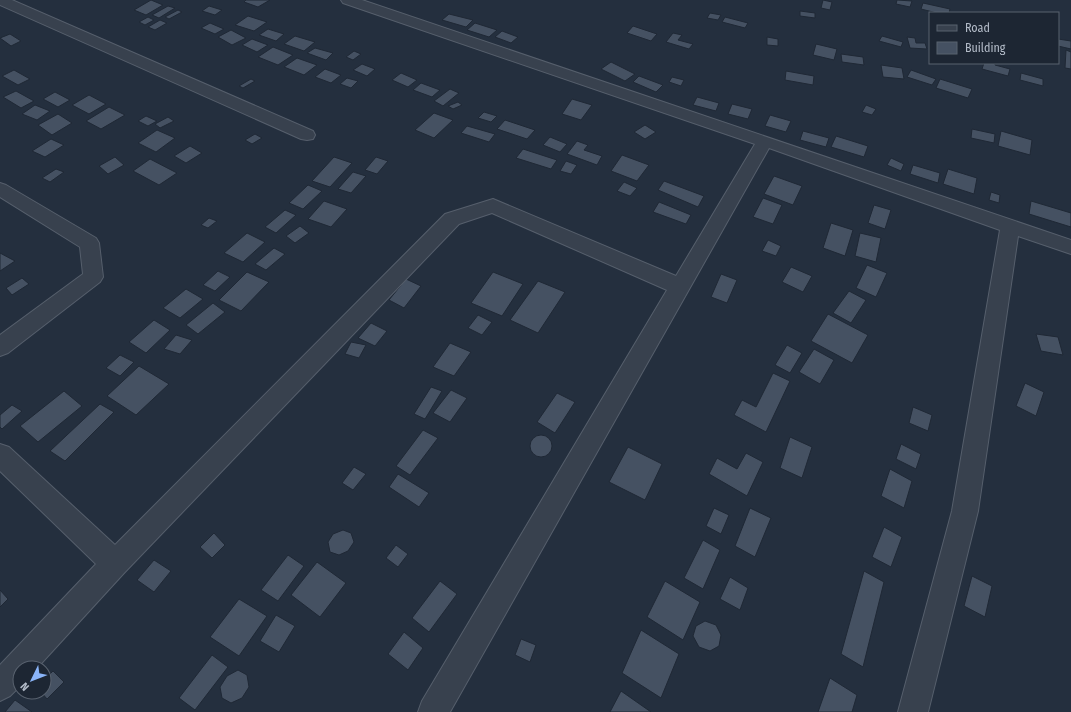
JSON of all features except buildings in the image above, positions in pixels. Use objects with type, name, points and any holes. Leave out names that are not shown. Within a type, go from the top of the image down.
[{"type":"street","points":[[0,0],[307,135]]},
{"type":"street","points":[[348,0],[1071,247]]},
{"type":"street","points":[[433,712],[764,141]]},
{"type":"street","points":[[0,189],[89,243],[93,277],[0,348]]},
{"type":"street","points":[[0,686],[115,564],[452,219],[493,206],[680,287]]},
{"type":"street","points":[[912,712],[965,512],[1010,227]]},
{"type":"street","points":[[0,455],[115,564]]}]
